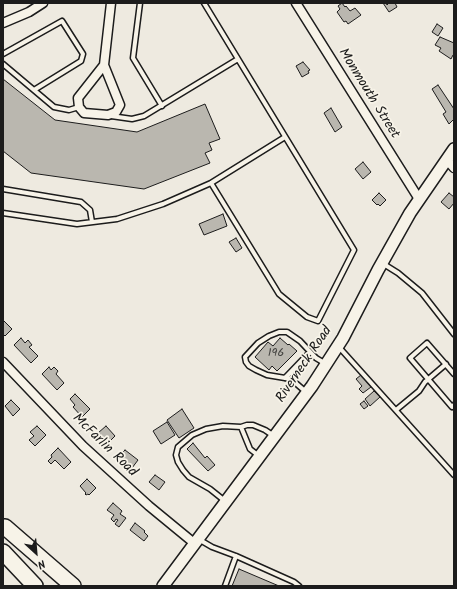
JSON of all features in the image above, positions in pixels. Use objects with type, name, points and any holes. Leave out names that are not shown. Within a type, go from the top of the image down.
[{"type":"highway","points":[[4,526],[65,586]]},
{"type":"highway","points":[[4,526],[73,586]]},
{"type":"highway","points":[[3,552],[35,586]]},
{"type":"main road","name":"Riverneck Road","points":[[163,586],[307,392],[338,346],[410,213],[419,199],[450,164],[454,149]]},
{"type":"street","points":[[3,23],[29,12],[43,3]]},
{"type":"street","points":[[104,65],[78,98],[79,107],[84,113],[108,115],[116,112],[120,105],[104,65],[111,3]]},
{"type":"street","name":"Monmouth Street","points":[[296,3],[419,199]]},
{"type":"street","name":"McFarlin Road","points":[[3,362],[83,446],[149,506],[196,540]]},
{"type":"lane","points":[[140,3],[133,58],[162,106]]},
{"type":"lane","points":[[204,3],[354,250],[318,321],[307,317],[279,294],[210,183]]},
{"type":"lane","points":[[3,54],[62,21],[83,54],[81,61],[34,90]]},
{"type":"lane","points":[[108,115],[132,119],[144,116],[238,59]]},
{"type":"lane","points":[[3,64],[54,106],[69,110],[79,107]]},
{"type":"lane","points":[[3,213],[77,224],[117,219],[163,204],[210,183],[285,136]]},
{"type":"lane","points":[[3,189],[81,202],[90,210],[92,222]]},
{"type":"lane","points":[[382,263],[398,273],[422,292],[454,334]]},
{"type":"lane","points":[[307,392],[291,379],[267,375],[256,370],[249,366],[245,357],[258,343],[269,336],[279,332],[287,332],[294,336],[316,358],[326,364]]},
{"type":"lane","points":[[454,374],[427,343],[410,358],[452,407],[454,405]]},
{"type":"lane","points":[[338,346],[454,476]]},
{"type":"lane","points":[[285,378],[310,352]]},
{"type":"lane","points":[[396,410],[419,391],[428,380],[446,364]]},
{"type":"lane","points":[[225,501],[210,489],[189,477],[182,470],[176,455],[178,447],[192,435],[206,428],[223,426],[241,427],[247,425],[260,427],[274,436]]},
{"type":"lane","points":[[241,427],[250,449],[259,456]]},
{"type":"lane","points":[[196,540],[236,556],[294,582],[299,586]]},
{"type":"lane","points":[[225,586],[236,556]]},
{"type":"building","points":[[342,3],[350,11],[355,8],[361,15],[348,24],[346,21],[344,22],[337,12],[340,9],[338,6]]},
{"type":"building","points":[[383,3],[386,3],[387,5],[389,3],[395,3],[397,7],[389,12]]},
{"type":"building","points":[[437,24],[443,28],[438,36],[432,32]]},
{"type":"building","points":[[440,37],[454,43],[454,56],[453,55],[451,59],[439,51],[441,48],[435,45]]},
{"type":"building","points":[[303,62],[310,70],[308,71],[309,73],[302,77],[296,66]]},
{"type":"building","points":[[3,79],[55,120],[137,132],[205,104],[220,139],[209,143],[212,150],[205,153],[210,163],[144,189],[31,173],[3,151]]},
{"type":"building","points":[[438,85],[454,109],[454,119],[449,124],[443,114],[446,112],[432,89]]},
{"type":"building","points":[[331,108],[342,127],[335,132],[324,113]]},
{"type":"building","points":[[363,162],[371,172],[363,179],[355,169]]},
{"type":"building","points":[[379,193],[386,200],[380,206],[372,200]]},
{"type":"building","points":[[449,193],[454,197],[454,203],[449,209],[441,202]]},
{"type":"building","points":[[223,214],[227,226],[204,235],[199,224]]},
{"type":"building","points":[[236,238],[242,248],[236,252],[229,242]]},
{"type":"building","points":[[3,320],[12,329],[5,336],[3,334]]},
{"type":"building","points":[[21,338],[25,343],[28,340],[32,345],[29,347],[38,356],[31,363],[14,345]]},
{"type":"building","points":[[280,338],[297,351],[277,371],[272,366],[269,370],[255,357],[268,342],[273,346]]},
{"type":"building","points":[[49,367],[51,370],[54,367],[58,371],[56,374],[64,383],[57,390],[42,374]]},
{"type":"building","points":[[361,375],[371,387],[363,393],[359,389],[362,386],[356,379]]},
{"type":"building","points":[[374,391],[380,397],[370,406],[365,399]]},
{"type":"building","points":[[75,394],[90,409],[82,417],[73,407],[75,405],[70,399]]},
{"type":"building","points":[[11,400],[20,409],[13,416],[5,406]]},
{"type":"building","points":[[364,401],[368,406],[364,409],[360,404]]},
{"type":"building","points":[[182,409],[194,428],[179,438],[167,420]]},
{"type":"building","points":[[167,422],[175,435],[161,444],[153,431]]},
{"type":"building","points":[[37,426],[46,435],[35,446],[29,440],[34,436],[30,432]]},
{"type":"building","points":[[106,426],[115,436],[108,443],[98,433]]},
{"type":"building","points":[[193,443],[205,458],[207,456],[215,465],[208,471],[187,449]]},
{"type":"building","points":[[58,448],[71,462],[64,469],[55,460],[51,464],[48,461],[52,457],[51,455]]},
{"type":"building","points":[[125,450],[138,460],[132,468],[122,460],[125,457],[121,454]]},
{"type":"building","points":[[155,475],[165,482],[159,490],[149,482]]},
{"type":"building","points":[[87,479],[96,488],[89,495],[85,494],[86,493],[80,486]]},
{"type":"building","points":[[113,503],[122,511],[120,514],[126,518],[119,527],[115,524],[118,520],[116,519],[114,522],[111,519],[114,515],[107,510]]},
{"type":"building","points":[[135,523],[145,531],[144,532],[148,536],[144,541],[130,530]]},
{"type":"building","points":[[239,569],[279,586],[232,586]]}]
